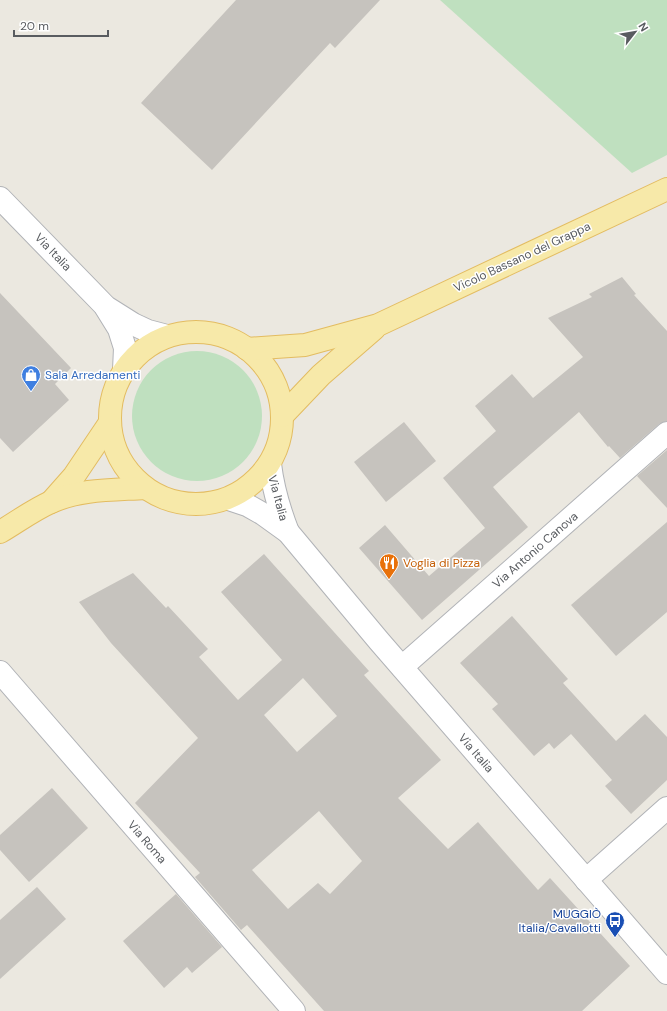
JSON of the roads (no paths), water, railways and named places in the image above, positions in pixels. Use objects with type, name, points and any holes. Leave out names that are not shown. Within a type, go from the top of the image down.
[{"type":"main road","name":"Vicolo Bassano del Grappa","points":[[247,349],[305,345],[378,325],[667,189]]},
{"type":"main road","name":"Vicolo Bassano del Grappa","points":[[282,416],[321,375],[378,325]]},
{"type":"main road","name":"Via Italia","points":[[187,332],[210,333],[229,338],[247,349],[259,359],[269,372],[274,381],[280,401],[282,416],[281,435],[270,464],[259,478],[245,490],[229,499],[210,504],[184,504],[164,499],[145,488],[127,471],[115,448],[109,424],[110,403],[124,370],[136,356],[152,344],[167,336],[187,332]]},
{"type":"main road","points":[[51,502],[74,476],[109,424]]},
{"type":"main road","points":[[0,532],[51,502],[82,493],[145,488]]},
{"type":"street","name":"Via Italia","points":[[0,198],[106,307],[133,324],[148,331],[167,336]]},
{"type":"street","name":"Via Italia","points":[[106,307],[119,329],[125,348],[124,370]]},
{"type":"street","name":"Via Antonio Canova","points":[[402,667],[667,433]]},
{"type":"street","name":"Via Italia","points":[[270,464],[278,506],[288,532]]},
{"type":"street","name":"Via Italia","points":[[229,499],[247,505],[263,514],[288,532],[379,641],[667,973]]},
{"type":"street","name":"Via Roma","points":[[0,672],[294,1011]]},
{"type":"street","points":[[586,880],[667,808]]},
{"type":"place","name":"Sala Arredamenti","points":[[31,392]]},
{"type":"place","name":"Voglia di Pizza","points":[[389,580]]},
{"type":"place","name":"MUGGIÒ Italia/Cavallotti","points":[[615,938]]}]
